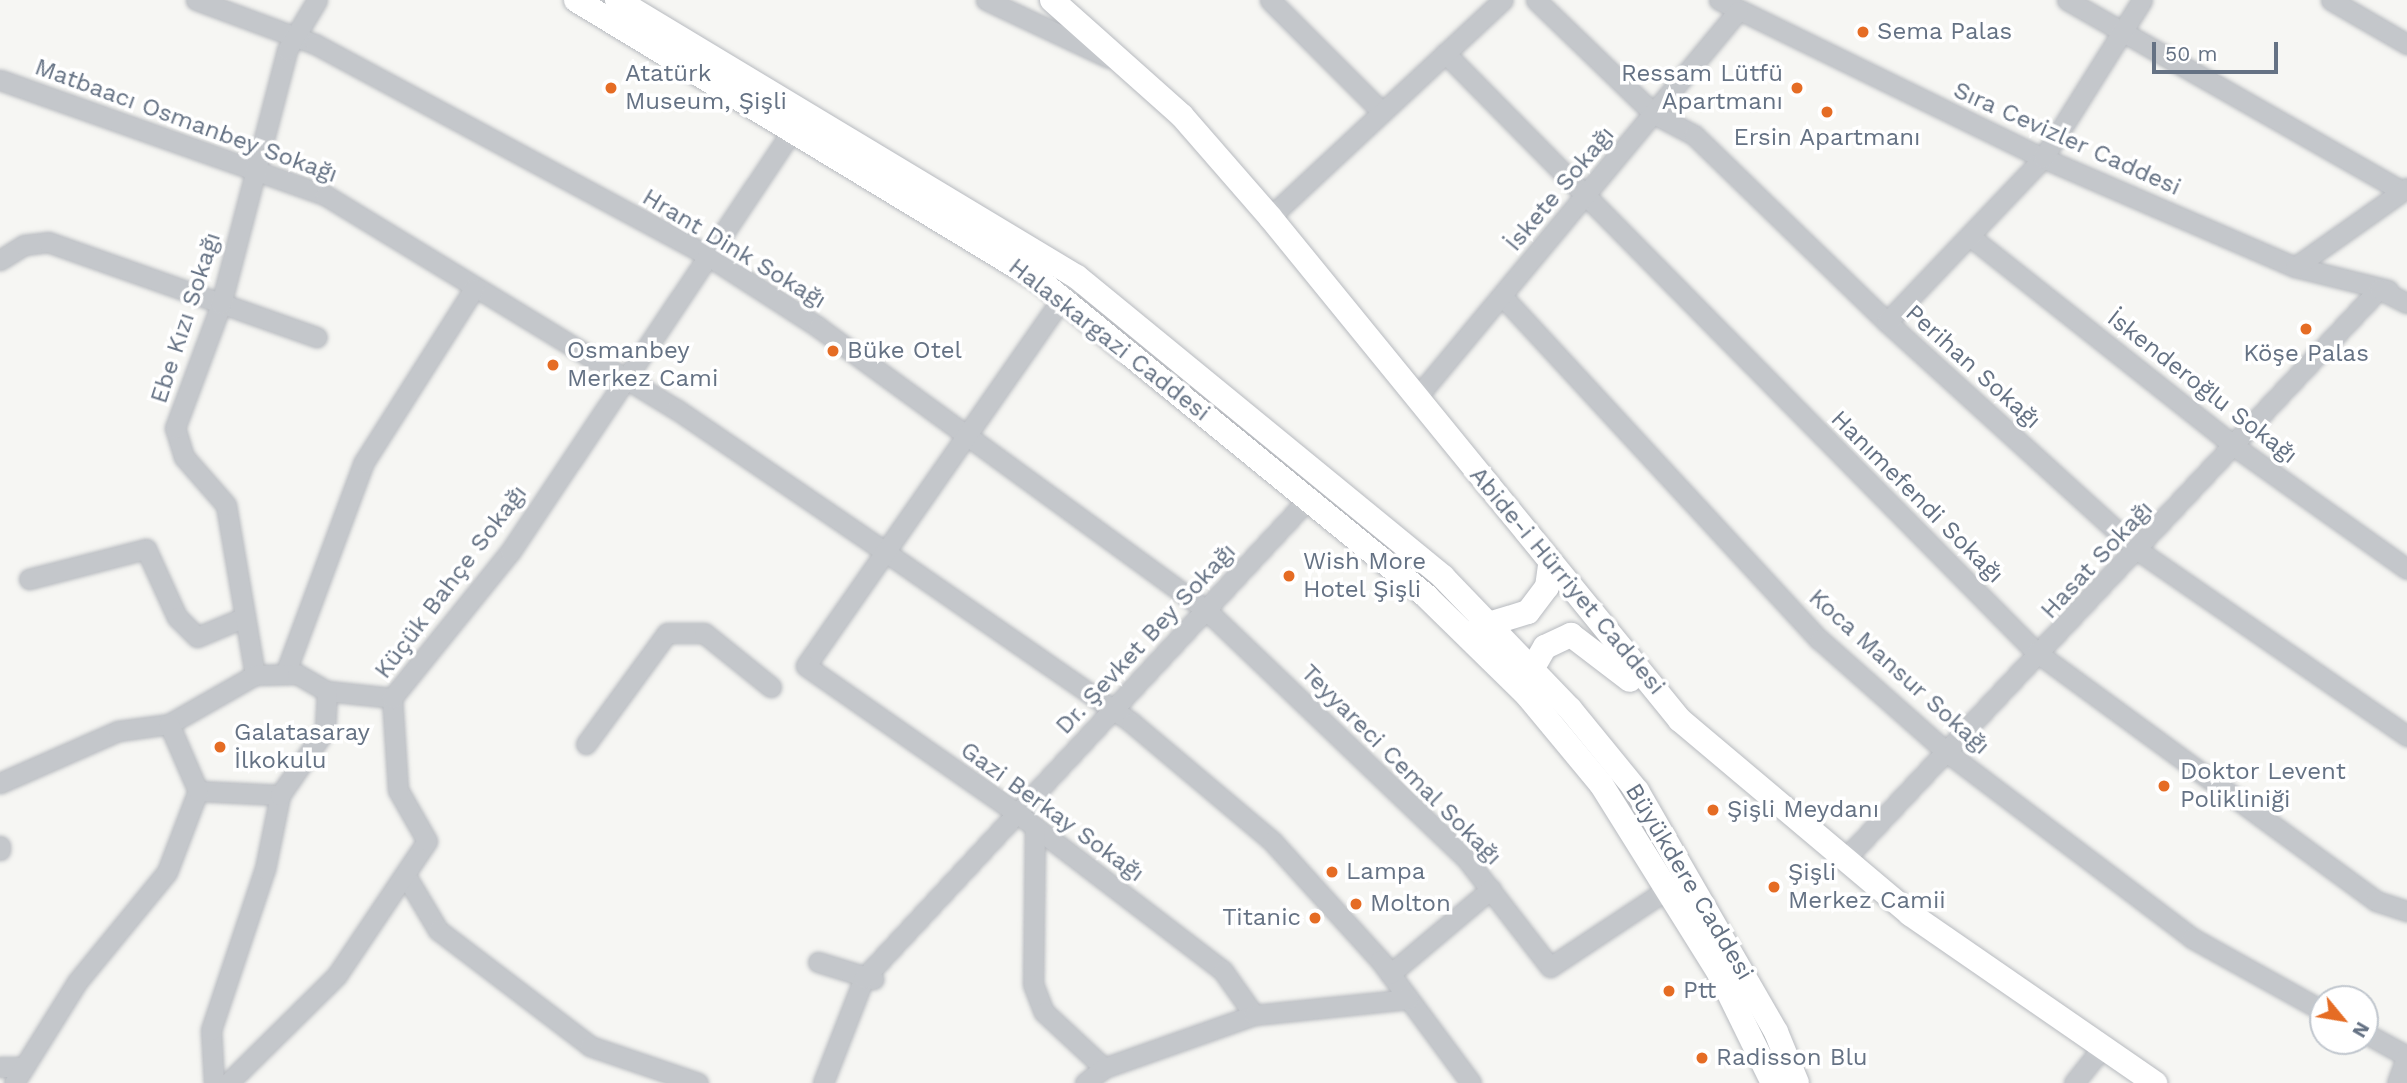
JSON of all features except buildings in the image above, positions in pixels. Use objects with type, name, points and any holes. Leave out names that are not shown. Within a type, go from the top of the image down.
[{"type":"main road","name":"Halaskargazi Caddesi","points":[[576,0],[794,128],[1064,298],[1139,366],[1310,497],[1427,597],[1527,695]]},
{"type":"main road","name":"Halaskargazi Caddesi","points":[[617,0],[1077,277],[1443,577],[1530,665]]},
{"type":"main road","name":"Abide-i Hürriyet Caddesi","points":[[1052,0],[1131,68],[1270,217],[1550,565],[1680,719],[1929,928],[2101,1049],[2155,1083]]},
{"type":"main road","points":[[1427,597],[1476,626],[1494,627],[1541,599],[1550,565]]},
{"type":"main road","points":[[1527,695],[1530,665],[1554,639],[1571,635],[1680,719]]},
{"type":"main road","name":"Büyükdere Caddesi","points":[[1530,665],[1604,747],[1663,829],[1776,1032],[1797,1083]]},
{"type":"main road","name":"Büyükdere Caddesi","points":[[1527,695],[1601,784],[1668,889],[1773,1083]]},
{"type":"street","name":"Hrant Dink Sokağı","points":[[196,0],[295,37],[708,256],[1205,609]]},
{"type":"street","name":"Ebe Kızı Sokağı","points":[[254,675],[226,505],[184,457],[175,428],[221,304],[295,37],[317,0]]},
{"type":"street","points":[[986,0],[1131,68]]},
{"type":"street","points":[[1270,0],[1379,109]]},
{"type":"street","name":"Perihan Sokağı","points":[[1536,0],[1654,114],[1694,135],[1887,322],[2139,551],[2407,736]]},
{"type":"street","name":"Sıra Cevizler Caddesi","points":[[1719,0],[2043,158],[2295,267],[2379,289],[2407,290]]},
{"type":"street","points":[[2067,0],[2404,190],[2295,267]]},
{"type":"street","points":[[1887,322],[1972,238],[2043,158],[2143,0]]},
{"type":"street","points":[[2331,0],[2407,44]]},
{"type":"street","points":[[1270,217],[1379,109],[1445,53],[1493,3]]},
{"type":"street","name":"İskete Sokağı","points":[[1417,397],[1503,297],[1738,11]]},
{"type":"street","name":"Hanımefendi Sokağı","points":[[1445,53],[2041,656],[2376,901],[2407,911]]},
{"type":"street","name":"Matbaacı Osmanbey Sokağı","points":[[0,80],[258,169],[325,195],[474,289],[625,379],[884,551],[1113,710],[1272,841],[1390,974],[1471,1083]]},
{"type":"street","name":"Küçük Bahçe Sokağı","points":[[406,876],[426,841],[398,790],[392,698],[510,552],[794,128]]},
{"type":"street","name":"İskenderoğlu Sokağı","points":[[1972,238],[2234,446],[2407,569]]},
{"type":"street","points":[[0,260],[24,245],[48,243],[317,337]]},
{"type":"street","points":[[884,551],[1077,277]]},
{"type":"street","points":[[285,674],[364,462],[474,289]]},
{"type":"street","points":[[2379,289],[2407,303]]},
{"type":"street","name":"Hasat Sokağı","points":[[1845,859],[2041,656],[2379,289]]},
{"type":"street","name":"Koca Mansur Sokağı","points":[[1503,297],[1821,640],[1949,754],[2192,937],[2309,1003]]},
{"type":"street","name":"Dr. Şevket Bey Sokağı","points":[[823,1083],[869,978],[1310,497]]},
{"type":"street","points":[[29,579],[146,549],[166,598],[197,637],[245,617]]},
{"type":"street","name":"Gazi Berkay Sokağı","points":[[884,551],[806,666],[1018,814],[1223,971],[1254,1015]]},
{"type":"street","name":"Teyyareci Cemal Sokağı","points":[[1205,609],[1465,857],[1550,967],[1668,889]]},
{"type":"street","points":[[586,744],[667,634],[704,633],[771,687]]},
{"type":"street","points":[[0,783],[118,731],[169,724],[254,675],[285,674],[327,691],[392,698]]},
{"type":"street","points":[[214,1083],[211,1030],[265,869],[280,794],[325,730],[327,691]]},
{"type":"street","points":[[0,1067],[19,1075],[77,982],[167,872],[198,791],[169,724]]},
{"type":"street","points":[[198,791],[280,794]]},
{"type":"street","points":[[1035,827],[1033,984],[1044,1012],[1104,1068]]},
{"type":"street","points":[[228,1083],[337,975],[406,876],[438,930],[590,1046],[698,1083]]},
{"type":"street","points":[[1390,974],[1491,889]]},
{"type":"street","points":[[818,962],[869,978]]},
{"type":"street","name":"Dr. Şevket Bey Sokağı","points":[[832,1083],[869,978]]},
{"type":"street","points":[[1085,1083],[1104,1068],[1254,1015],[1408,999]]},
{"type":"street","points":[[2379,1041],[2407,1056],[2396,1083]]},
{"type":"street","points":[[2074,1083],[2101,1049]]},
{"type":"place","name":"Sema Palas","points":[[1863,32]]},
{"type":"place","name":"Atatürk Museum, Şişli","points":[[611,88]]},
{"type":"place","name":"Ressam Lütfü Apartmanı","points":[[1797,88]]},
{"type":"place","name":"Ersin Apartmanı","points":[[1827,112]]},
{"type":"place","name":"Köşe Palas","points":[[2306,329]]},
{"type":"place","name":"Büke Otel","points":[[833,351]]},
{"type":"place","name":"Osmanbey Merkez Cami","points":[[553,365]]},
{"type":"place","name":"Wish More Hotel Şişli","points":[[1289,576]]},
{"type":"place","name":"Galatasaray İlkokulu","points":[[220,747]]},
{"type":"place","name":"Doktor Levent Polikliniği","points":[[2164,786]]},
{"type":"place","name":"Şişli Meydanı","points":[[1713,810]]},
{"type":"place","name":"Lampa","points":[[1332,872]]},
{"type":"place","name":"Şişli Merkez Camii","points":[[1774,887]]},
{"type":"place","name":"Molton","points":[[1356,904]]},
{"type":"place","name":"Titanic","points":[[1315,918]]},
{"type":"place","name":"Ptt","points":[[1669,991]]},
{"type":"place","name":"Radisson Blu","points":[[1702,1058]]}]
